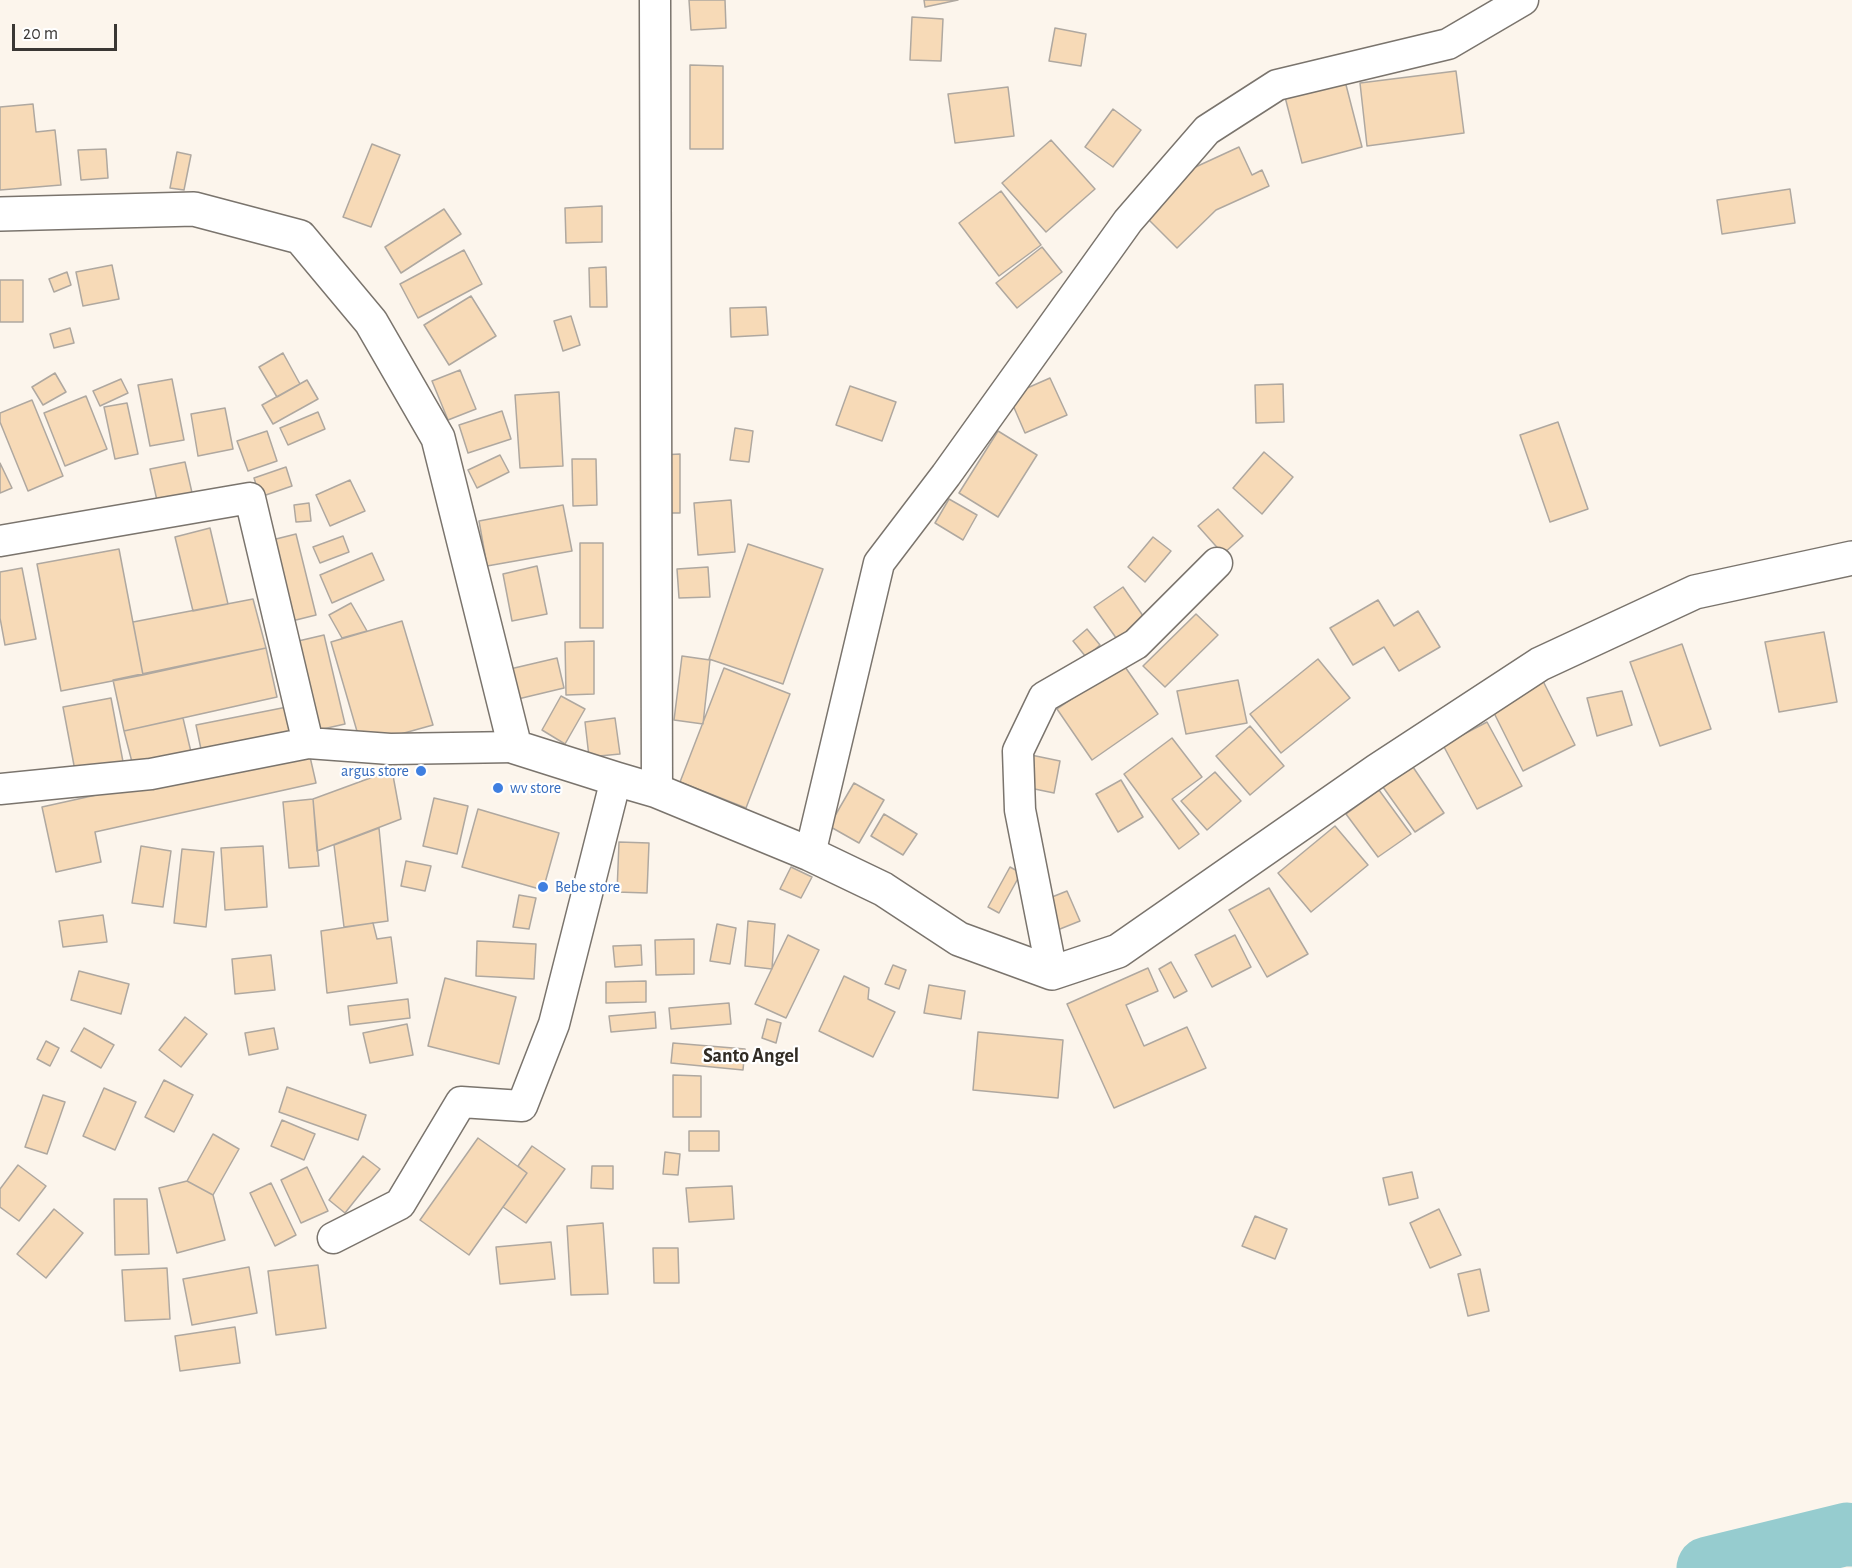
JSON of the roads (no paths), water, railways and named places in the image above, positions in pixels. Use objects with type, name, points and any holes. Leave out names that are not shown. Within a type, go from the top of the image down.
[{"type":"main road","points":[[0,214],[194,209],[300,237],[371,322],[438,438],[515,747],[657,791],[810,855],[883,889],[959,939],[1052,973],[1118,951],[1378,770],[1540,664],[1695,592],[1852,558]]},
{"type":"street","points":[[656,0],[657,791]]},
{"type":"street","points":[[810,855],[879,563],[946,475],[1128,221],[1208,130],[1277,85],[1448,44],[1523,0]]},
{"type":"street","points":[[0,541],[250,498],[308,743]]},
{"type":"street","points":[[1052,973],[1020,810],[1018,751],[1044,697],[1136,644],[1217,563]]},
{"type":"street","points":[[0,789],[151,774],[308,743],[390,749],[515,747]]},
{"type":"street","points":[[333,1238],[400,1204],[461,1102],[522,1106],[554,1024],[616,779]]},
{"type":"waterway","points":[[1708,1568],[1847,1534],[1852,1535]]},
{"type":"place","name":"argus store","points":[[421,771]]},
{"type":"place","name":"wv store","points":[[498,788]]},
{"type":"place","name":"Bebe store","points":[[543,887]]},
{"type":"district","name":"Santo Angel","points":[[751,1056]]}]
